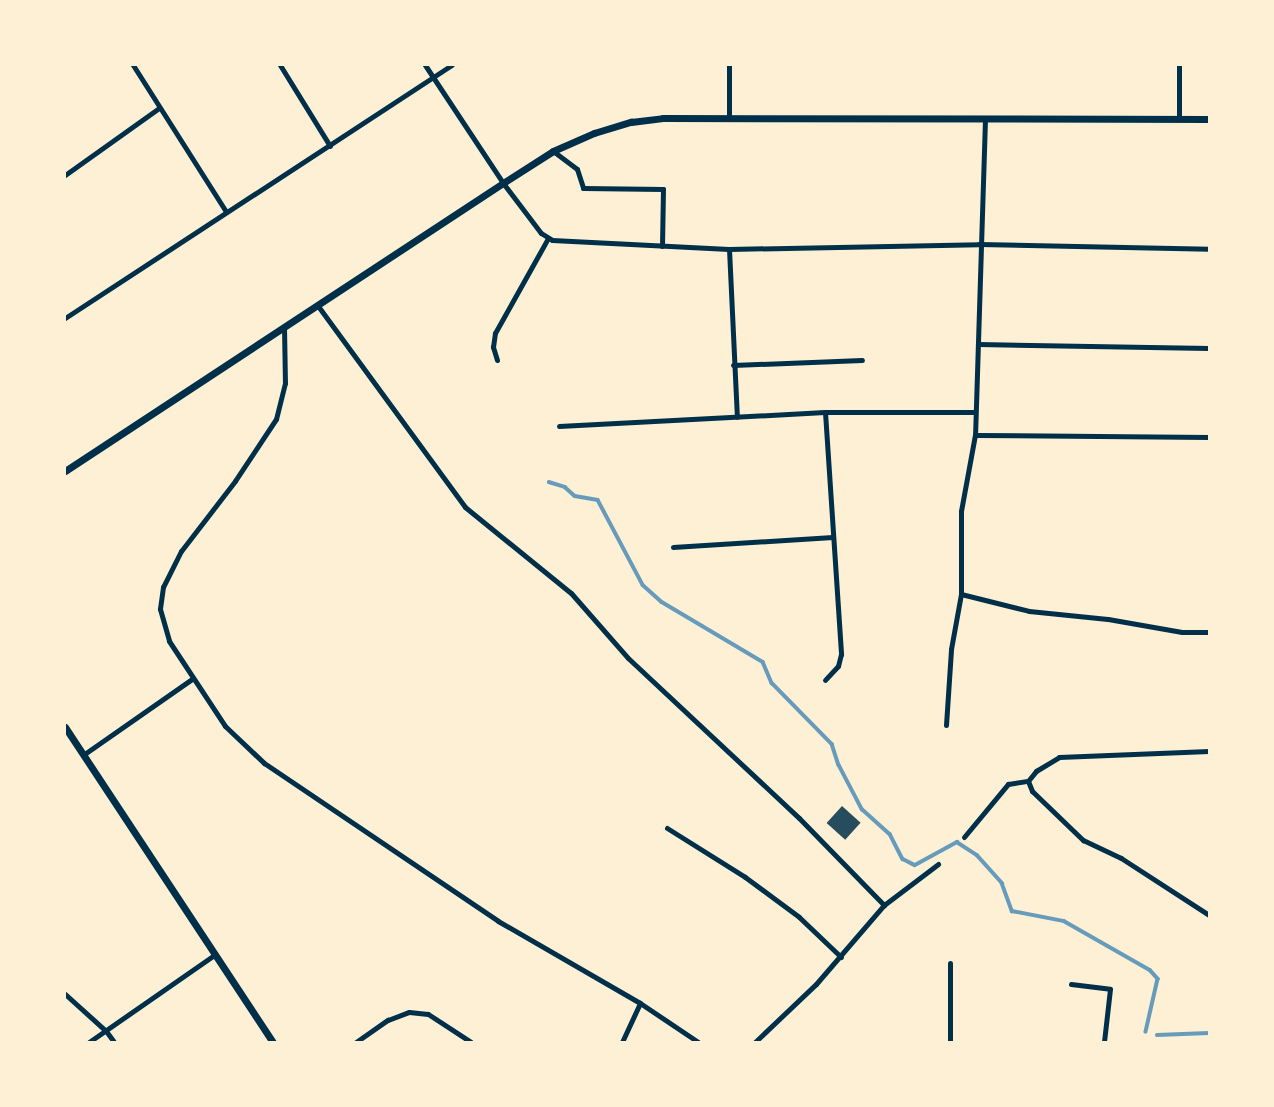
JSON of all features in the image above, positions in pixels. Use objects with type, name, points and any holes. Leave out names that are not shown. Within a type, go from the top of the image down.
[{"type":"street","points":[[133,65],[225,210]]},
{"type":"street","points":[[280,65],[330,146]]},
{"type":"street","points":[[425,65],[503,183],[541,233],[548,238],[566,242],[729,249],[979,244],[1209,249]]},
{"type":"street","points":[[65,318],[225,210],[330,146],[452,65]]},
{"type":"street","points":[[729,65],[729,118]]},
{"type":"street","points":[[1179,65],[1179,119]]},
{"type":"street","points":[[65,175],[159,108]]},
{"type":"street","points":[[65,471],[553,151],[594,133],[631,122],[663,118],[1209,119]]},
{"type":"street","points":[[946,725],[951,649],[961,594],[961,510],[975,435],[985,119]]},
{"type":"street","points":[[553,151],[577,169],[583,188],[663,189],[662,246]]},
{"type":"street","points":[[498,360],[493,347],[495,333],[548,238]]},
{"type":"street","points":[[729,249],[737,417]]},
{"type":"street","points":[[318,306],[366,375],[471,512],[571,593],[628,658],[799,818],[884,905]]},
{"type":"street","points":[[285,327],[285,383],[276,419],[235,481],[181,551],[163,587],[160,609],[162,623],[192,679],[225,726],[264,763],[498,921],[640,1003],[698,1042]]},
{"type":"street","points":[[978,344],[1209,348]]},
{"type":"street","points":[[733,365],[862,360]]},
{"type":"street","points":[[559,426],[825,412],[975,412]]},
{"type":"street","points":[[825,412],[841,654],[838,666],[825,680]]},
{"type":"street","points":[[975,435],[1209,437]]},
{"type":"street","points":[[673,547],[833,537]]},
{"type":"street","points":[[961,594],[1029,611],[1108,619],[1182,632],[1209,632]]},
{"type":"street","points":[[83,755],[192,679]]},
{"type":"street","points":[[65,727],[273,1042]]},
{"type":"street","points":[[964,836],[1008,784],[1028,781],[1036,771],[1059,758],[1209,751]]},
{"type":"street","points":[[1028,781],[1031,791],[1083,840],[1121,858],[1209,915]]},
{"type":"street","points":[[667,828],[745,877],[799,917],[841,957]]},
{"type":"street","points":[[755,1042],[841,957],[884,905],[938,864]]},
{"type":"street","points":[[89,1042],[214,956]]},
{"type":"street","points":[[950,963],[950,1042]]},
{"type":"street","points":[[1070,984],[1110,989],[1104,1042]]},
{"type":"street","points":[[65,994],[106,1031],[114,1042]]},
{"type":"street","points":[[622,1042],[640,1003]]},
{"type":"street","points":[[356,1042],[388,1020],[409,1012],[428,1013],[471,1042]]},
{"type":"building","points":[[842,806],[861,823],[845,840],[827,823]]},
{"type":"waterway","points":[[549,482],[565,487],[575,496],[598,500],[643,585],[662,602],[763,662],[772,683],[832,744],[839,765],[862,809],[890,834],[903,859],[915,865],[957,842],[977,855],[1002,883],[1012,911],[1064,921],[1150,970],[1158,979],[1146,1032]]},
{"type":"waterway","points":[[1157,1035],[1209,1033]]}]
